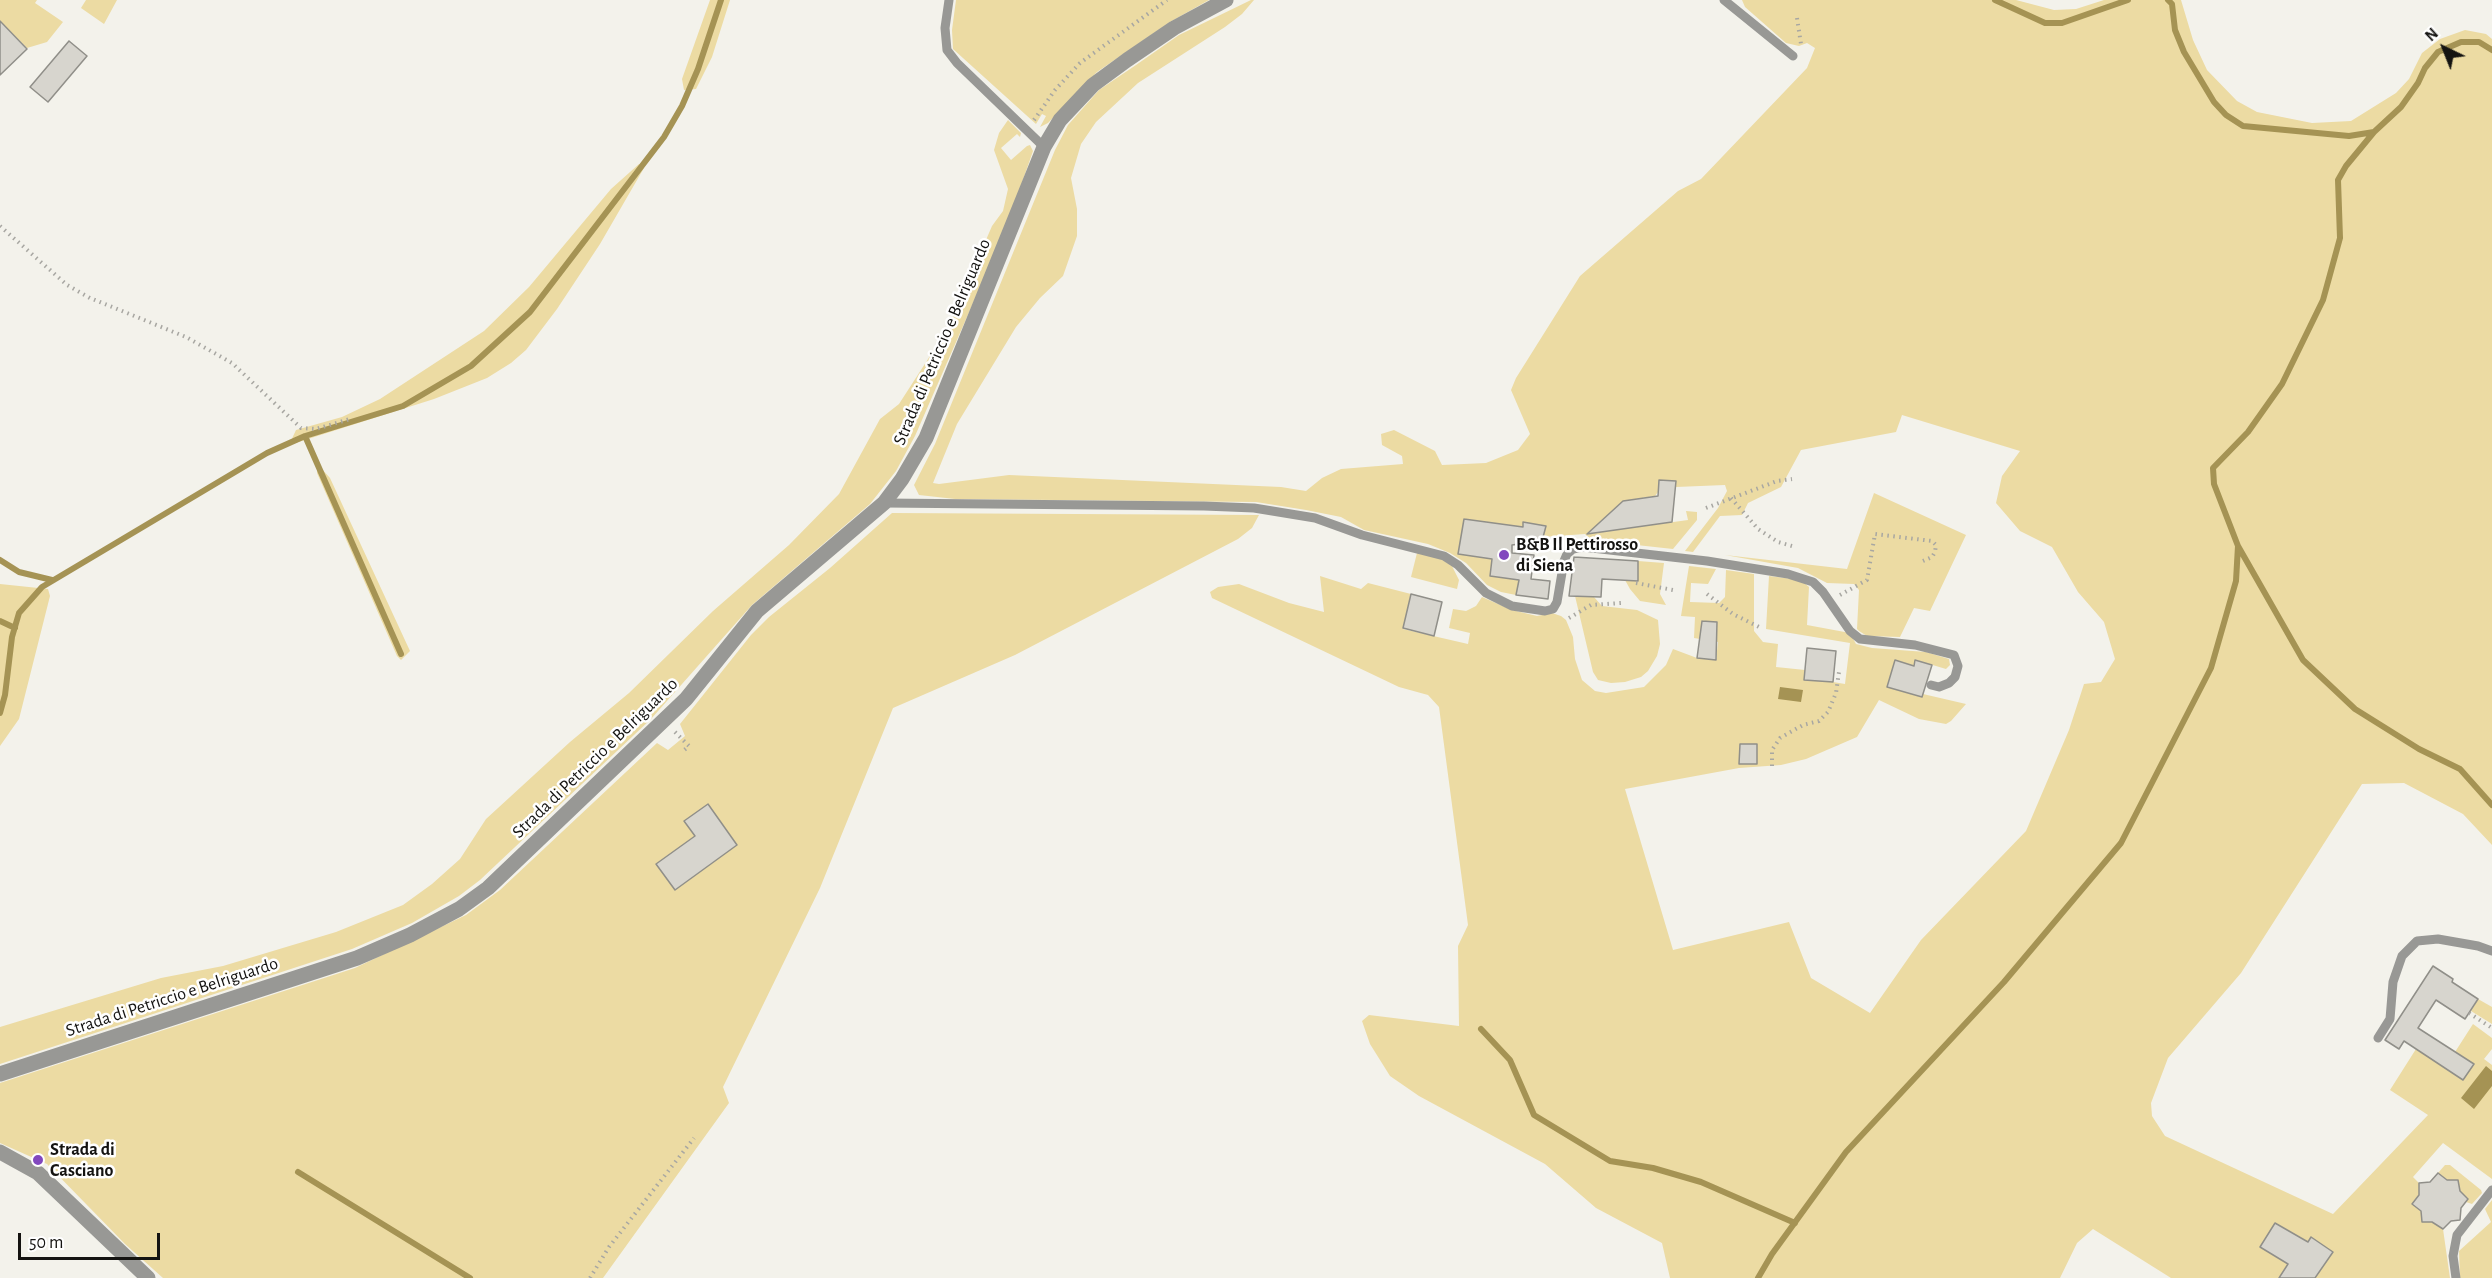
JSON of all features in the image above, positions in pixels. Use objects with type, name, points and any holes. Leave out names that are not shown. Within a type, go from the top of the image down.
[{"type":"street","name":"Strada di Petriccio e Belriguardo","points":[[0,1074],[357,958],[410,935],[459,909],[488,888],[660,726],[686,699],[757,611],[884,503],[902,479],[926,438],[1044,147],[1060,120],[1093,85],[1174,28],[1226,0]]},
{"type":"street","points":[[0,1152],[38,1173],[148,1278]]},
{"type":"lane","points":[[949,0],[945,28],[947,50],[957,63],[1044,147]]},
{"type":"lane","points":[[1724,0],[1793,56]]},
{"type":"lane","points":[[884,503],[1254,508],[1315,518],[1341,525],[1362,535],[1444,556],[1458,565],[1486,593],[1512,606],[1545,611],[1552,609],[1557,602],[1567,554],[1573,549],[1583,547],[1707,561],[1788,574],[1813,582],[1850,631],[1860,639],[1915,645],[1954,655],[1958,666],[1955,677],[1949,683],[1939,687],[1931,685]]},
{"type":"lane","points":[[2378,1038],[2390,1019],[2393,982],[2402,956],[2417,941],[2438,939],[2478,946],[2492,951]]},
{"type":"lane","points":[[2456,1278],[2453,1256],[2457,1235],[2492,1190]]},
{"type":"path","points":[[1026,130],[1055,90],[1080,63],[1167,0]]},
{"type":"path","points":[[1793,56],[1802,49],[1797,18]]},
{"type":"path","points":[[1027,109],[1036,117]]},
{"type":"path","points":[[0,226],[67,285],[90,298],[186,337],[232,363],[301,428],[316,429],[350,419]]},
{"type":"path","points":[[1706,508],[1777,481],[1792,479]]},
{"type":"path","points":[[1731,498],[1758,528],[1778,542],[1792,546]]},
{"type":"path","points":[[1828,600],[1856,588],[1867,580],[1875,534],[1932,541],[1936,545],[1932,558],[1923,561]]},
{"type":"path","points":[[1636,583],[1673,590]]},
{"type":"path","points":[[1707,594],[1733,614],[1759,627]]},
{"type":"path","points":[[1569,618],[1591,605],[1621,603]]},
{"type":"path","points":[[1772,766],[1772,750],[1780,738],[1803,725],[1819,724],[1828,712],[1836,693],[1839,672]]},
{"type":"path","points":[[670,736],[676,732],[689,746],[682,751]]},
{"type":"path","points":[[2469,1013],[2492,1028]]},
{"type":"path","points":[[590,1278],[609,1247],[694,1138]]},
{"type":"shaded area","points":[[0,0],[37,0],[35,3],[63,22],[47,42],[27,48],[0,21]]},
{"type":"shaded area","points":[[86,0],[117,0],[104,24],[81,8]]},
{"type":"shaded area","points":[[710,0],[730,0],[712,57],[696,89],[684,90],[682,79]]},
{"type":"shaded area","points":[[956,0],[1209,0],[1170,22],[1097,72],[1048,123],[1040,127],[1046,116],[1042,114],[1036,124],[953,49],[952,30]]},
{"type":"shaded area","points":[[1254,0],[1242,14],[1225,27],[1138,83],[1096,122],[1081,144],[1071,178],[1077,209],[1077,236],[1063,276],[1040,298],[1016,327],[957,424],[933,483],[1009,475],[1281,487],[1306,491],[1322,478],[1341,469],[1403,464],[1402,456],[1382,445],[1381,434],[1394,430],[1435,451],[1442,465],[1486,463],[1518,450],[1530,434],[1511,390],[1516,378],[1580,276],[1678,191],[1701,179],[1807,68],[1815,48],[1807,43],[1799,46],[1786,43],[1745,7],[1742,0],[2016,0],[2054,10],[2076,9],[2104,0],[2181,0],[2193,40],[2207,70],[2237,101],[2257,112],[2312,123],[2351,121],[2396,93],[2409,79],[2422,53],[2440,39],[2465,30],[2486,34],[2492,39],[2492,845],[2463,814],[2404,783],[2362,784],[2241,973],[2168,1058],[2151,1103],[2152,1116],[2165,1136],[2333,1214],[2428,1115],[2390,1090],[2416,1049],[2463,1079],[2455,1052],[2473,1024],[2492,1038],[2492,1049],[2484,1059],[2492,1065],[2492,1179],[2443,1143],[2413,1177],[2419,1183],[2419,1195],[2412,1204],[2421,1211],[2422,1222],[2432,1222],[2443,1229],[2450,1278],[2171,1278],[2093,1229],[2077,1243],[2060,1278],[1670,1278],[1662,1243],[1596,1208],[1545,1164],[1419,1096],[1390,1076],[1370,1044],[1362,1021],[1369,1015],[1459,1026],[1458,946],[1468,925],[1439,707],[1428,695],[1399,687],[1212,598],[1210,592],[1218,587],[1239,584],[1289,603],[1324,612],[1320,576],[1361,589],[1368,583],[1411,594],[1403,629],[1468,644],[1470,633],[1449,628],[1453,609],[1466,611],[1476,606],[1482,597],[1512,610],[1537,616],[1552,613],[1566,620],[1573,637],[1575,659],[1582,680],[1595,691],[1606,693],[1644,687],[1666,665],[1673,649],[1697,658],[1716,660],[1718,642],[1694,638],[1695,617],[1681,616],[1689,566],[1716,569],[1708,584],[1691,583],[1690,602],[1719,603],[1725,597],[1726,570],[1754,574],[1754,631],[1763,642],[1778,644],[1776,667],[1805,670],[1833,682],[1845,684],[1850,643],[1766,629],[1769,576],[1801,580],[1809,587],[1807,625],[1850,633],[1856,644],[1872,648],[1926,652],[1949,659],[1950,665],[1946,669],[1916,660],[1914,666],[1887,687],[1921,697],[1923,694],[1966,704],[1946,724],[1919,719],[1879,700],[1857,737],[1806,759],[1781,765],[1739,768],[1625,789],[1673,950],[1789,922],[1811,978],[1870,1013],[1921,940],[2026,831],[2069,730],[2084,684],[2101,682],[2115,659],[2104,622],[2078,592],[2052,547],[2020,531],[1996,503],[2002,476],[2020,451],[1902,415],[1896,432],[1801,450],[1781,487],[1748,503],[1742,515],[1720,516],[1693,552],[1685,551],[1718,508],[1727,491],[1725,485],[1676,487],[1675,481],[1659,480],[1658,492],[1655,496],[1623,501],[1599,523],[1601,532],[1688,520],[1686,511],[1697,512],[1697,520],[1673,549],[1591,540],[1585,534],[1543,537],[1545,526],[1524,522],[1520,546],[1503,543],[1504,525],[1464,519],[1458,554],[1492,559],[1490,576],[1519,580],[1516,595],[1501,592],[1487,585],[1466,563],[1428,544],[1364,530],[1341,517],[1306,510],[1256,502],[955,499],[919,495],[914,485],[935,444],[1055,150],[1068,125],[1099,90],[1179,35]]},
{"type":"shaded area","points":[[1008,120],[1021,133],[1020,137],[1017,134],[1001,148],[1011,160],[1027,146],[1030,145],[1033,151],[1008,223],[915,436],[896,471],[870,504],[752,605],[651,719],[480,880],[459,896],[412,923],[352,949],[0,1064],[0,1027],[161,978],[223,966],[336,932],[403,905],[432,884],[460,859],[486,819],[570,742],[629,693],[713,611],[789,545],[839,494],[880,419],[899,404],[948,328],[992,226],[1003,211],[1008,189],[994,150],[999,133]]},
{"type":"shaded area","points":[[639,164],[644,168],[600,244],[557,309],[526,350],[511,363],[487,378],[434,399],[289,445],[296,430],[342,417],[380,399],[484,331],[529,287],[611,189]]},
{"type":"shaded area","points":[[321,468],[330,478],[410,651],[401,660],[397,656],[317,473],[317,470]]},
{"type":"shaded area","points":[[1874,493],[1966,535],[1930,611],[1914,608],[1900,637],[1867,636],[1857,629],[1859,590],[1854,584],[1827,583],[1798,568],[1725,555],[1847,569]]},
{"type":"shaded area","points":[[892,513],[1259,515],[1252,528],[1238,539],[1015,655],[893,708],[820,888],[723,1087],[729,1103],[603,1278],[163,1278],[125,1244],[47,1164],[0,1143],[0,1083],[355,968],[466,915],[500,890],[657,743],[668,750],[685,736],[680,724],[751,635],[769,617],[830,568]]},
{"type":"shaded area","points":[[1417,553],[1440,558],[1452,566],[1459,580],[1457,589],[1411,577]]},
{"type":"shaded area","points":[[1638,561],[1664,563],[1660,594],[1666,605],[1640,601],[1630,589],[1625,580],[1637,580]]},
{"type":"shaded area","points":[[0,584],[48,589],[50,596],[19,719],[0,746]]},
{"type":"shaded area","points":[[1575,596],[1594,597],[1602,606],[1637,610],[1658,620],[1660,644],[1657,656],[1648,671],[1641,677],[1625,682],[1611,683],[1598,680],[1593,672]]},
{"type":"shaded area","points":[[1780,687],[1803,690],[1801,702],[1778,699]]},
{"type":"shaded area","points":[[2478,999],[2492,1007],[2492,1024],[2471,1011]]},
{"type":"shaded area","points":[[2486,1066],[2492,1071],[2492,1086],[2474,1109],[2461,1098]]},
{"type":"shaded area","points":[[2445,1165],[2450,1165],[2481,1190],[2482,1193],[2472,1204],[2466,1202],[2468,1198],[2438,1173]]},
{"type":"shaded area","points":[[2492,1200],[2492,1278],[2460,1278],[2459,1251],[2491,1222],[2485,1209]]},
{"type":"building","points":[[0,21],[27,49],[0,75]]},
{"type":"building","points":[[69,41],[87,56],[48,102],[30,87]]},
{"type":"building","points":[[1659,480],[1676,481],[1672,522],[1587,534],[1623,501],[1658,496]]},
{"type":"building","points":[[1464,519],[1523,527],[1523,522],[1546,526],[1542,541],[1512,545],[1512,553],[1534,555],[1531,579],[1550,581],[1548,599],[1516,595],[1519,580],[1490,576],[1492,559],[1458,554]]},
{"type":"building","points":[[1574,557],[1638,561],[1638,581],[1602,579],[1601,597],[1569,596]]},
{"type":"building","points":[[1411,594],[1442,602],[1434,636],[1403,628]]},
{"type":"building","points":[[1702,621],[1717,622],[1716,660],[1697,658]]},
{"type":"building","points":[[1807,648],[1836,651],[1833,682],[1804,680]]},
{"type":"building","points":[[1895,660],[1914,666],[1915,660],[1932,665],[1922,697],[1887,687]]},
{"type":"building","points":[[1740,744],[1757,744],[1757,764],[1739,764]]},
{"type":"building","points":[[708,804],[737,845],[675,890],[656,864],[695,836],[684,821]]},
{"type":"building","points":[[2433,966],[2478,999],[2465,1019],[2436,1000],[2418,1028],[2474,1064],[2463,1080],[2404,1041],[2399,1049],[2385,1040]]},
{"type":"building","points":[[2438,1173],[2447,1180],[2458,1180],[2460,1191],[2468,1199],[2461,1208],[2460,1220],[2451,1221],[2443,1229],[2432,1222],[2422,1222],[2421,1211],[2412,1204],[2419,1195],[2419,1183],[2430,1182]]},
{"type":"building","points":[[2275,1223],[2308,1242],[2311,1237],[2333,1252],[2315,1278],[2279,1278],[2288,1264],[2260,1247]]},
{"type":"waterway","points":[[0,713],[5,695],[12,637],[19,613],[42,587],[267,453],[305,436],[403,406],[471,366],[530,312],[664,137],[682,106],[698,69],[721,0]]},
{"type":"waterway","points":[[1995,0],[2045,23],[2062,23],[2128,0]]},
{"type":"waterway","points":[[2168,0],[2172,4],[2175,30],[2184,52],[2214,102],[2226,115],[2243,126],[2349,136],[2374,132],[2401,107],[2418,83],[2425,68],[2438,52],[2461,42],[2479,42],[2492,50]]},
{"type":"waterway","points":[[1758,1278],[1772,1254],[1846,1152],[2004,982],[2121,843],[2211,668],[2236,581],[2238,546],[2214,484],[2213,468],[2248,432],[2282,384],[2323,300],[2340,238],[2338,180],[2346,166],[2374,132]]},
{"type":"waterway","points":[[305,436],[401,654]]},
{"type":"waterway","points":[[2238,546],[2303,660],[2355,709],[2419,749],[2460,769],[2492,805]]},
{"type":"waterway","points":[[0,560],[19,572],[52,580]]},
{"type":"waterway","points":[[0,621],[15,628]]},
{"type":"waterway","points":[[1481,1029],[1510,1060],[1534,1115],[1610,1161],[1653,1168],[1701,1182],[1795,1223]]},
{"type":"waterway","points":[[298,1172],[470,1278]]},
{"type":"place","name":"B&B Il Pettirosso di Siena","points":[[1504,555]]},
{"type":"place","name":"Strada di Casciano","points":[[38,1160]]}]
